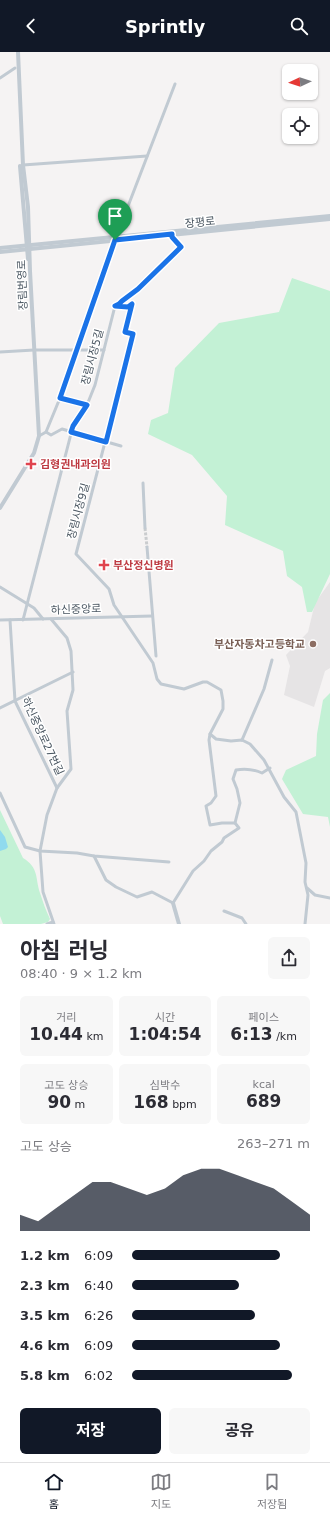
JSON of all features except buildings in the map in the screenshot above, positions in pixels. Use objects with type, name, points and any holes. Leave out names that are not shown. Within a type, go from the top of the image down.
[{"type":"street","name":"장림번영로","points":[[0,508],[34,453],[39,436],[28,248],[28,207],[22,165],[16,52]]},
{"type":"street","points":[[0,78],[16,68]]},
{"type":"street","points":[[39,436],[46,432],[60,398],[116,238],[174,84]]},
{"type":"street","points":[[22,165],[147,156]]},
{"type":"street","name":"장평로","points":[[0,252],[116,238],[296,221],[330,216]]},
{"type":"street","name":"장평로","points":[[323,218],[330,219]]},
{"type":"street","points":[[115,306],[138,289],[181,247],[172,237],[172,232]]},
{"type":"street","name":"장평로","points":[[0,248],[28,248]]},
{"type":"street","name":"장림시장9길","points":[[115,306],[128,307],[132,304],[125,332],[133,334],[76,554],[109,589],[114,605],[122,616]]},
{"type":"street","name":"장림시장5길","points":[[23,620],[71,432],[73,426],[87,405],[95,385],[115,306]]},
{"type":"street","points":[[0,352],[78,349],[104,350]]},
{"type":"street","points":[[60,398],[87,405]]},
{"type":"street","points":[[46,432],[52,435],[62,429],[121,446]]},
{"type":"street","points":[[143,483],[145,528]]},
{"type":"street","points":[[147,547],[156,656]]},
{"type":"street","points":[[0,587],[34,608],[43,619]]},
{"type":"street","points":[[122,616],[154,663],[157,679],[161,684],[184,689],[207,682],[221,690],[223,708],[210,734],[209,740],[216,796],[211,803],[206,806],[210,825],[235,823]]},
{"type":"street","name":"하신중앙로","points":[[0,620],[152,616]]},
{"type":"street","points":[[47,924],[54,923],[43,892],[40,851],[47,815],[57,788],[71,769],[67,711],[73,690],[71,651],[67,638],[51,619]]},
{"type":"street","name":"하신중앙로27번길","points":[[10,620],[15,701],[57,788]]},
{"type":"street","points":[[242,740],[264,689],[272,660]]},
{"type":"street","points":[[0,708],[73,672]]},
{"type":"street","points":[[210,734],[216,739],[231,741],[242,740],[250,744],[270,768],[284,797],[296,812],[306,863],[305,882],[308,895],[305,924]]},
{"type":"street","points":[[235,823],[240,803],[233,779],[236,770],[244,768],[254,769],[262,773],[270,768]]},
{"type":"street","points":[[0,793],[25,847],[40,851],[169,862]]},
{"type":"street","points":[[173,903],[193,871],[222,842],[224,838],[239,828],[235,823]]},
{"type":"street","points":[[94,856],[106,880],[116,887],[137,897],[152,892],[173,903],[179,924]]},
{"type":"street","points":[[307,888],[315,895],[330,898]]},
{"type":"street","points":[[224,911],[242,918],[246,924]]},
{"type":"shaded area","name":"부산자동차고등학교","points":[[330,582],[330,668],[325,671],[314,707],[284,695],[290,666],[286,655],[308,632],[315,603]]},
{"type":"green space","points":[[292,278],[330,291],[330,574],[312,612],[307,612],[302,587],[287,576],[283,551],[225,525],[227,496],[192,455],[148,434],[151,420],[168,413],[175,368],[219,323],[279,312]]},
{"type":"green space","points":[[330,693],[330,827],[328,817],[303,814],[282,779],[286,770],[316,756],[317,734],[323,700]]},
{"type":"green space","points":[[0,810],[23,858],[32,865],[36,873],[40,893],[50,919],[48,922],[41,924],[3,924],[0,916]]},
{"type":"water","points":[[0,830],[5,837],[8,847],[0,851]]},
{"type":"tunnel","points":[[145,528],[147,547]]},
{"type":"place","name":"김형권내과의원","points":[[31,464]]},
{"type":"place","name":"부산정신병원","points":[[104,565]]},
{"type":"place","name":"부산자동차고등학교","points":[[313,644]]},
{"type":"route","points":[[172,234],[172,237],[181,247],[138,289],[115,306],[128,307],[132,304],[125,332],[133,334],[106,442],[71,432],[73,426],[87,405],[60,398],[115,240],[172,234]]}]
